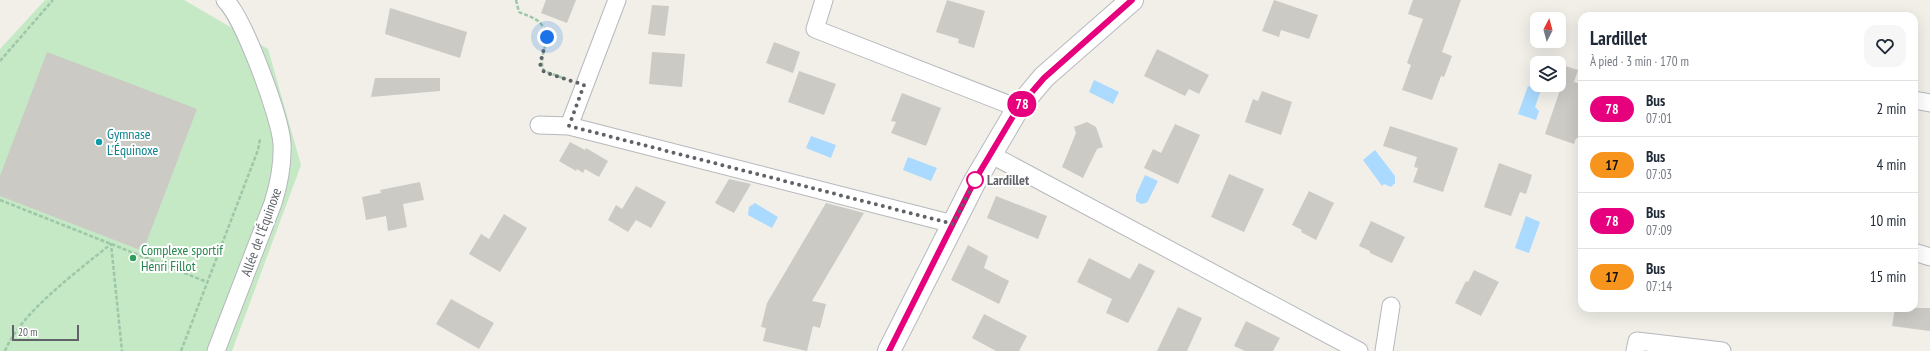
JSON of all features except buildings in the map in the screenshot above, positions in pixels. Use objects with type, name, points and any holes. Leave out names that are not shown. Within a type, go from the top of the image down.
[{"type":"street","name":"Allée de l'Équinoxe","points":[[216,351],[273,203],[279,183],[282,161],[280,132],[276,114],[242,26],[235,12],[226,0]]},
{"type":"street","points":[[569,126],[617,0]]},
{"type":"street","points":[[824,0],[815,29],[1018,108]]},
{"type":"street","points":[[889,351],[990,154],[1018,108],[1044,78],[1132,0]]},
{"type":"street","points":[[1918,101],[1930,103]]},
{"type":"street","points":[[539,125],[569,126],[953,224]]},
{"type":"street","points":[[990,154],[1359,351]]},
{"type":"street","points":[[1918,253],[1930,257]]},
{"type":"street","points":[[1384,351],[1391,306]]},
{"type":"street","points":[[1635,351],[1637,341],[1722,351]]},
{"type":"path","points":[[0,61],[53,0]]},
{"type":"path","points":[[516,0],[519,12],[542,24],[547,37],[540,64],[544,72],[584,85]]},
{"type":"path","points":[[181,351],[258,150],[260,137]]},
{"type":"path","points":[[0,200],[207,282]]},
{"type":"path","points":[[5,351],[14,334],[30,315],[111,244]]},
{"type":"path","points":[[111,244],[122,351]]},
{"type":"green space","name":"Complexe sportif Henri Fillot","points":[[45,0],[184,0],[268,49],[301,165],[232,351],[0,351],[0,49]]},
{"type":"water","points":[[1094,80],[1119,92],[1113,104],[1089,92]]},
{"type":"water","points":[[1528,86],[1530,87],[1530,92],[1540,92],[1535,107],[1539,111],[1536,120],[1518,114]]},
{"type":"water","points":[[811,136],[836,145],[831,158],[806,148]]},
{"type":"water","points":[[1375,150],[1395,176],[1395,183],[1391,187],[1384,184],[1382,186],[1363,160]]},
{"type":"water","points":[[908,157],[937,168],[931,181],[903,170]]},
{"type":"water","points":[[1145,175],[1158,181],[1148,201],[1141,204],[1136,201],[1136,195]]},
{"type":"water","points":[[755,203],[778,217],[772,228],[748,215],[749,207]]},
{"type":"water","points":[[1526,216],[1540,222],[1529,253],[1515,248]]},
{"type":"bus line","name":"78","points":[[889,351],[975,180],[1018,108],[1044,78],[1132,0]]},
{"type":"place","name":"Gymnase L'Équinoxe","points":[[99,142]]},
{"type":"place","name":"Lardillet","points":[[975,180]]},
{"type":"place","name":"Complexe sportif Henri Fillot","points":[[133,258]]},
{"type":"route","points":[[547,37],[540,64],[544,72],[584,85],[569,126],[953,224],[975,180]]}]
